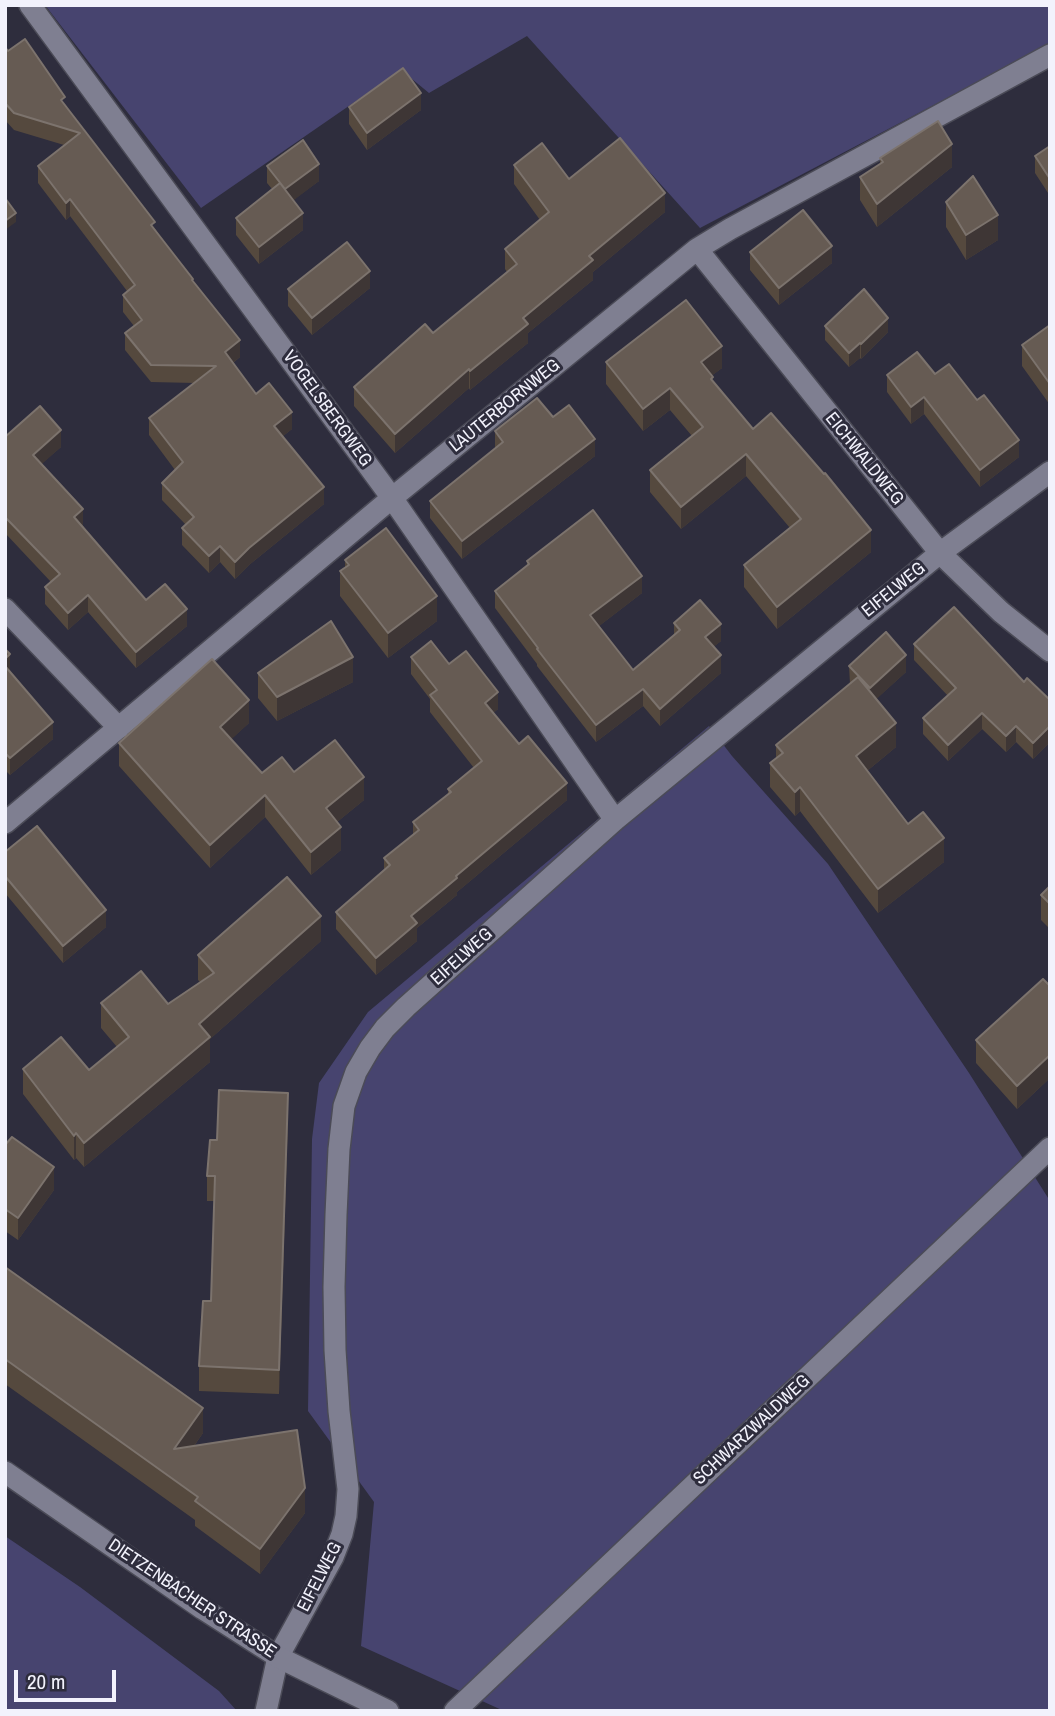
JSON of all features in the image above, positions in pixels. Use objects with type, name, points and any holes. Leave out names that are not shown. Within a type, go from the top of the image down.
[{"type":"street","name":"VOGELSBERGWEG","points":[[30,5],[392,498],[615,820]]},
{"type":"street","name":"LAUTERBORNWEG","points":[[5,823],[392,498],[697,249],[1050,55]]},
{"type":"street","name":"EICHWALDWEG","points":[[697,249],[940,553],[1001,612],[1050,651]]},
{"type":"street","name":"EIFELWEG","points":[[265,1711],[278,1657],[333,1557],[346,1516],[348,1489],[335,1350],[334,1287],[339,1149],[344,1107],[356,1072],[370,1048],[385,1028],[407,1007],[615,820],[940,553],[1050,472]]},
{"type":"street","points":[[5,609],[119,728]]},
{"type":"street","name":"SCHWARZWALDWEG","points":[[455,1711],[1050,1148]]},
{"type":"street","name":"DIETZENBACHER STRASSE","points":[[5,1472],[203,1609],[278,1657],[388,1711]]},
{"type":"shaded area","points":[[45,5],[1050,5],[1050,44],[700,228],[527,36],[429,93],[401,70],[201,208]]},
{"type":"shaded area","points":[[709,726],[732,756],[828,864],[969,1073],[1050,1201],[1050,1711],[504,1711],[361,1646],[374,1502],[308,1411],[312,1139],[319,1083],[368,1012]]},
{"type":"shaded area","points":[[5,1536],[80,1587],[219,1691],[237,1711],[5,1711]]},
{"type":"building","points":[[25,39],[65,97],[61,100],[155,222],[151,225],[192,280],[240,340],[225,352],[256,394],[269,383],[292,412],[274,426],[324,487],[235,562],[220,546],[209,556],[182,528],[194,517],[162,483],[183,462],[149,418],[216,366],[151,365],[125,333],[142,320],[123,295],[135,285],[70,199],[66,203],[38,166],[80,133],[14,113],[5,103],[5,47],[8,51]]},
{"type":"building","points":[[403,68],[421,93],[367,133],[349,107]]},
{"type":"building","points":[[938,121],[952,144],[877,204],[860,177],[883,162],[880,158]]},
{"type":"building","points":[[620,138],[665,193],[589,256],[593,260],[523,318],[528,324],[470,371],[469,369],[395,434],[354,387],[425,324],[433,333],[517,264],[505,249],[549,212],[514,165],[542,143],[569,179]]},
{"type":"building","points":[[303,140],[319,164],[285,189],[267,166]]},
{"type":"building","points":[[1050,146],[1050,179],[1035,156]]},
{"type":"building","points":[[973,176],[998,215],[966,235],[946,202]]},
{"type":"building","points":[[280,183],[303,213],[259,247],[236,218]]},
{"type":"building","points":[[5,198],[16,213],[5,221]]},
{"type":"building","points":[[803,210],[832,246],[779,288],[750,252]]},
{"type":"building","points":[[347,242],[370,271],[312,318],[288,289]]},
{"type":"building","points":[[864,289],[888,318],[849,353],[825,326]]},
{"type":"building","points":[[686,300],[722,346],[701,362],[713,377],[711,379],[753,429],[771,413],[871,530],[777,607],[744,565],[801,519],[746,454],[681,507],[650,470],[703,427],[670,388],[643,409],[606,362]]},
{"type":"building","points":[[1050,325],[1050,384],[1022,345]]},
{"type":"building","points":[[917,352],[935,374],[949,364],[977,400],[984,395],[1019,440],[980,470],[924,397],[911,407],[887,375]]},
{"type":"building","points":[[537,398],[553,417],[569,405],[595,439],[462,541],[430,501],[503,442],[495,431]]},
{"type":"building","points":[[40,406],[61,430],[33,455],[83,509],[74,517],[146,600],[165,584],[187,609],[136,652],[88,595],[68,613],[45,587],[60,574],[5,517],[5,437]]},
{"type":"building","points":[[593,510],[642,576],[590,615],[633,670],[680,630],[674,623],[700,600],[721,624],[705,637],[721,655],[660,709],[643,689],[596,725],[495,591],[529,564],[527,561]]},
{"type":"building","points":[[386,528],[437,596],[388,633],[340,571],[349,565],[345,560]]},
{"type":"building","points":[[954,607],[1024,682],[1027,678],[1050,700],[1050,726],[1033,743],[1016,726],[1006,736],[982,713],[948,745],[923,718],[956,688],[914,644]]},
{"type":"building","points":[[331,621],[353,657],[277,697],[258,673]]},
{"type":"building","points":[[886,632],[906,655],[870,688],[849,666]]},
{"type":"building","points":[[431,641],[449,664],[466,651],[498,692],[485,703],[519,744],[528,736],[567,783],[411,916],[417,923],[376,958],[336,912],[390,865],[384,858],[419,830],[413,822],[451,792],[448,789],[482,761],[430,695],[437,690],[411,657]]},
{"type":"building","points":[[212,659],[249,700],[220,727],[262,773],[282,757],[294,772],[335,740],[364,777],[326,808],[341,827],[311,852],[265,795],[210,845],[119,743]]},
{"type":"building","points":[[5,666],[53,722],[10,758],[5,753]]},
{"type":"building","points":[[858,677],[896,723],[856,756],[908,824],[923,812],[944,838],[878,889],[800,787],[795,792],[770,763],[783,753],[776,745]]},
{"type":"building","points":[[37,826],[106,910],[63,946],[5,876],[5,852]]},
{"type":"building","points":[[287,877],[321,916],[199,1024],[210,1037],[84,1143],[76,1133],[74,1136],[23,1069],[61,1037],[89,1070],[129,1037],[101,1003],[141,971],[168,1004],[214,973],[198,955]]},
{"type":"building","points":[[1050,886],[1050,904],[1041,895]]},
{"type":"building","points":[[1043,979],[1050,986],[1050,1055],[1017,1086],[976,1040]]},
{"type":"building","points":[[219,1090],[288,1093],[279,1370],[199,1366],[203,1301],[211,1301],[215,1176],[207,1176],[210,1140],[217,1140]]},
{"type":"building","points":[[12,1137],[54,1167],[18,1218],[5,1209],[5,1145]]},
{"type":"building","points":[[5,1267],[203,1408],[174,1449],[297,1430],[305,1488],[260,1549],[195,1501],[198,1497],[5,1359]]}]
